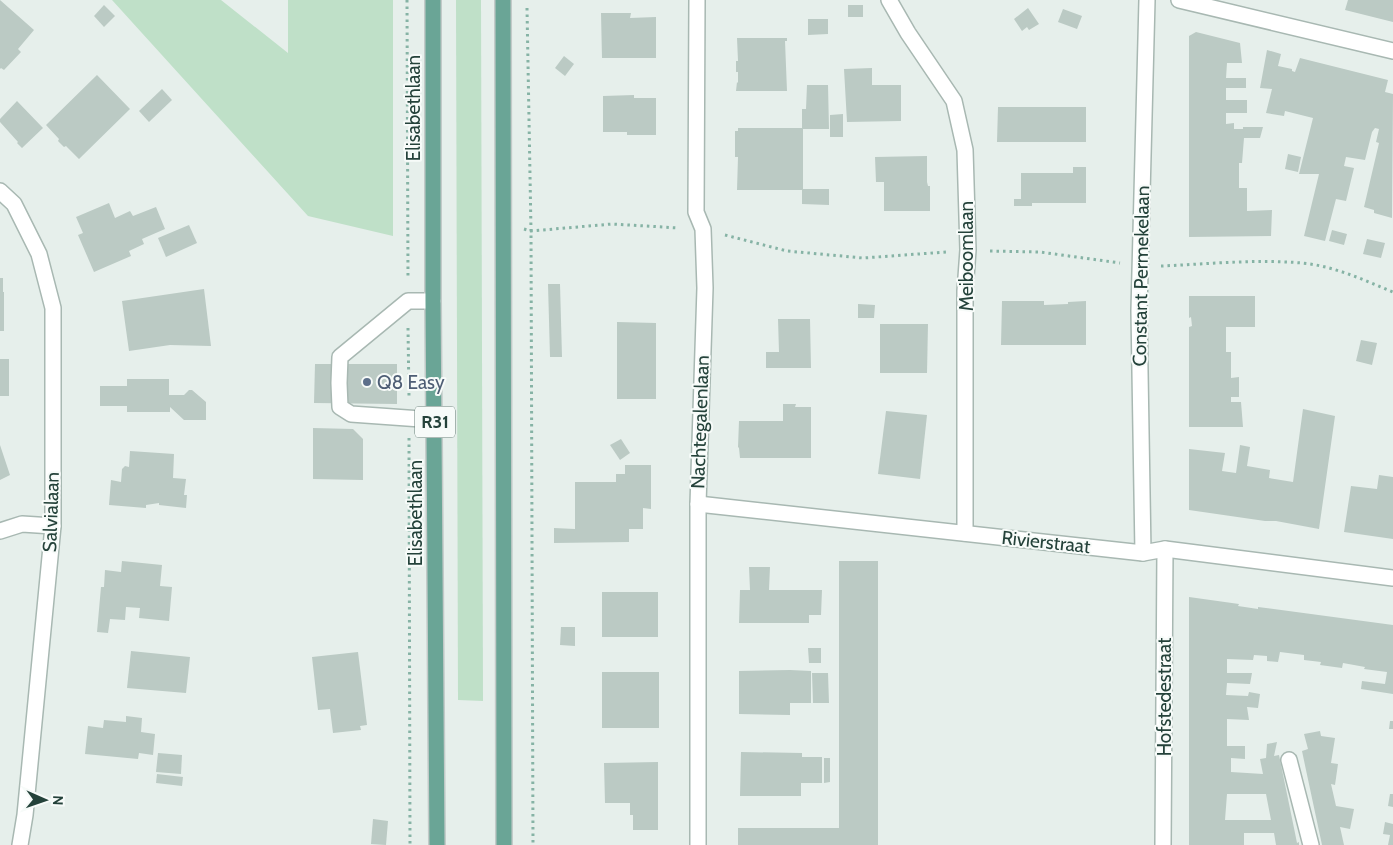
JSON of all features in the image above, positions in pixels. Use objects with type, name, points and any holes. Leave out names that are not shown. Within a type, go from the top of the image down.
[{"type":"main road","name":"Elisabethlaan","points":[[433,0],[437,845]]},
{"type":"main road","points":[[503,0],[504,845]]},
{"type":"street","name":"Nachtegalenlaan","points":[[697,0],[696,212],[703,230],[705,288],[698,504],[698,845]]},
{"type":"street","name":"Meiboomlaan","points":[[889,0],[908,33],[954,101],[965,150],[968,250],[965,291],[964,533]]},
{"type":"street","name":"Constant Permekelaan","points":[[1143,553],[1139,311],[1147,0]]},
{"type":"street","points":[[1179,0],[1393,51]]},
{"type":"street","name":"Salvialaan","points":[[0,191],[14,204],[39,254],[53,308],[53,526],[25,815],[20,845]]},
{"type":"street","points":[[433,301],[408,301],[340,358],[339,383],[340,407],[351,414],[435,420]]},
{"type":"street","name":"Rivierstraat","points":[[698,504],[1143,553],[1166,549],[1393,578]]},
{"type":"street","points":[[0,531],[22,524],[53,526]]},
{"type":"street","name":"Hofstedestraat","points":[[1163,845],[1166,549]]},
{"type":"street","points":[[1289,760],[1311,845]]},
{"type":"path","points":[[527,0],[531,231],[533,845]]},
{"type":"green space","points":[[112,0],[221,0],[288,53],[288,0],[393,0],[393,236],[308,216]]},
{"type":"green space","points":[[456,0],[481,0],[483,701],[458,700]]},
{"type":"building","points":[[0,0],[34,30],[18,49],[21,52],[4,70],[0,69]]},
{"type":"building","points":[[1348,0],[1393,0],[1393,22],[1345,10]]},
{"type":"building","points":[[104,5],[115,16],[104,27],[94,16]]},
{"type":"building","points":[[848,5],[863,5],[863,17],[848,17]]},
{"type":"building","points":[[1028,8],[1039,24],[1029,30],[1027,27],[1022,31],[1014,19]]},
{"type":"building","points":[[1063,9],[1082,16],[1077,29],[1058,22]]},
{"type":"building","points":[[601,13],[631,13],[630,18],[656,17],[656,58],[602,58]]},
{"type":"building","points":[[808,19],[828,19],[828,34],[808,35]]},
{"type":"building","points":[[1196,32],[1240,43],[1242,63],[1227,63],[1226,78],[1246,78],[1246,88],[1226,88],[1226,100],[1247,100],[1247,113],[1226,113],[1226,124],[1234,123],[1234,129],[1263,127],[1260,138],[1244,138],[1242,163],[1239,163],[1239,188],[1247,188],[1247,211],[1272,210],[1271,236],[1189,237],[1189,36]]},
{"type":"building","points":[[737,38],[787,38],[787,41],[785,41],[787,91],[736,91],[738,83],[738,72],[736,72],[736,61],[738,61]]},
{"type":"building","points":[[1267,50],[1281,54],[1278,66],[1292,69],[1295,72],[1300,58],[1388,80],[1385,92],[1393,94],[1392,218],[1374,213],[1374,210],[1364,207],[1379,143],[1376,142],[1379,129],[1375,128],[1372,132],[1365,160],[1346,157],[1344,166],[1354,168],[1346,201],[1336,199],[1325,241],[1304,236],[1319,174],[1299,174],[1313,118],[1285,111],[1284,116],[1266,113],[1272,89],[1260,88]]},
{"type":"building","points":[[564,56],[574,64],[565,76],[555,68]]},
{"type":"building","points":[[872,68],[872,85],[901,85],[901,121],[847,122],[844,69]]},
{"type":"building","points":[[97,75],[130,109],[79,159],[58,141],[59,139],[46,125]]},
{"type":"building","points":[[807,85],[828,85],[829,129],[803,129],[803,189],[829,189],[829,205],[802,204],[802,190],[737,190],[738,157],[735,157],[735,131],[738,131],[738,128],[802,128],[802,109],[806,109]]},
{"type":"building","points":[[162,89],[172,100],[149,122],[139,111]]},
{"type":"building","points":[[634,95],[634,98],[656,98],[656,135],[627,135],[627,132],[603,132],[603,96]]},
{"type":"building","points":[[17,101],[43,128],[22,148],[0,122],[0,119]]},
{"type":"building","points":[[998,107],[1086,107],[1086,142],[997,142]]},
{"type":"building","points":[[843,114],[843,137],[830,137],[830,115]]},
{"type":"building","points":[[1288,154],[1301,157],[1298,172],[1285,169]]},
{"type":"building","points":[[927,156],[930,211],[884,211],[884,182],[876,182],[875,157]]},
{"type":"building","points":[[1073,167],[1086,167],[1086,203],[1032,203],[1032,206],[1014,206],[1014,199],[1021,199],[1021,173],[1073,173]]},
{"type":"building","points":[[109,203],[115,218],[130,211],[133,216],[156,207],[165,229],[142,239],[144,244],[129,251],[131,256],[94,272],[78,235],[83,233],[76,217]]},
{"type":"building","points":[[189,225],[197,243],[166,257],[158,238]]},
{"type":"building","points":[[1332,230],[1347,234],[1344,245],[1329,241]]},
{"type":"building","points":[[1367,239],[1385,243],[1381,258],[1363,254]]},
{"type":"building","points":[[0,278],[3,278],[4,331],[0,331]]},
{"type":"building","points":[[548,284],[560,284],[562,357],[550,357]]},
{"type":"building","points":[[204,289],[211,346],[170,345],[129,351],[122,301]]},
{"type":"building","points":[[1189,296],[1255,296],[1255,327],[1226,327],[1226,352],[1231,352],[1231,378],[1239,377],[1239,397],[1231,397],[1231,402],[1241,402],[1243,427],[1189,427],[1189,327],[1192,326],[1191,317],[1189,318]]},
{"type":"building","points":[[1002,301],[1044,301],[1044,305],[1086,301],[1086,345],[1001,345]]},
{"type":"building","points":[[858,304],[875,305],[874,318],[858,318]]},
{"type":"building","points":[[778,319],[810,319],[811,368],[766,368],[766,352],[779,352]]},
{"type":"building","points":[[617,322],[656,323],[656,399],[617,399]]},
{"type":"building","points":[[880,324],[928,324],[927,373],[880,373]]},
{"type":"building","points":[[1361,340],[1377,343],[1372,365],[1356,361]]},
{"type":"building","points":[[0,359],[9,359],[9,396],[0,396]]},
{"type":"building","points":[[315,364],[397,364],[397,404],[314,403]]},
{"type":"building","points":[[127,379],[169,379],[169,395],[184,395],[189,390],[192,390],[206,402],[206,420],[184,420],[170,407],[170,412],[127,412],[127,406],[100,406],[100,386],[127,386]]},
{"type":"building","points":[[783,404],[796,404],[795,407],[811,407],[811,458],[740,458],[738,447],[739,421],[783,421]]},
{"type":"building","points":[[1303,409],[1335,416],[1319,529],[1276,521],[1189,510],[1189,449],[1225,453],[1222,471],[1236,473],[1240,445],[1250,447],[1247,466],[1270,470],[1269,478],[1293,482]]},
{"type":"building","points":[[886,411],[927,415],[920,479],[878,474]]},
{"type":"building","points":[[313,428],[353,429],[363,439],[363,480],[313,479]]},
{"type":"building","points":[[621,439],[630,453],[620,460],[610,445]]},
{"type":"building","points":[[0,445],[10,475],[0,480]]},
{"type":"building","points":[[130,451],[174,454],[173,478],[186,479],[184,495],[187,495],[186,508],[159,505],[159,503],[146,505],[146,508],[109,505],[111,480],[121,482],[122,469],[125,466],[129,467]]},
{"type":"building","points":[[625,465],[651,465],[651,509],[643,508],[643,529],[629,529],[629,542],[554,543],[554,528],[575,529],[575,482],[616,482],[616,474],[625,474]]},
{"type":"building","points":[[1379,475],[1393,477],[1393,539],[1344,532],[1351,486],[1377,489]]},
{"type":"building","points":[[122,561],[162,565],[160,586],[172,587],[169,621],[139,618],[140,608],[126,607],[125,620],[110,619],[108,633],[97,632],[101,587],[104,587],[105,570],[121,572]]},
{"type":"building","points":[[839,561],[878,561],[878,845],[738,845],[738,828],[839,828]]},
{"type":"building","points":[[749,567],[770,567],[769,590],[822,590],[821,615],[809,615],[809,623],[739,623],[740,590],[750,590]]},
{"type":"building","points":[[602,592],[658,592],[658,637],[602,637]]},
{"type":"building","points":[[1189,597],[1239,604],[1238,606],[1258,609],[1258,607],[1393,625],[1393,694],[1361,689],[1362,681],[1385,684],[1387,672],[1364,669],[1365,667],[1343,663],[1342,668],[1320,665],[1321,662],[1304,660],[1304,655],[1280,652],[1278,662],[1267,661],[1267,656],[1254,655],[1253,660],[1227,659],[1227,673],[1252,673],[1250,684],[1227,683],[1226,695],[1248,696],[1249,692],[1260,694],[1258,708],[1247,707],[1249,720],[1227,719],[1227,746],[1245,746],[1245,759],[1231,758],[1231,772],[1263,774],[1260,759],[1266,758],[1267,744],[1277,742],[1274,756],[1279,755],[1297,843],[1299,842],[1299,845],[1276,845],[1274,833],[1244,833],[1244,845],[1189,845]],"holes":[[[1227,794],[1266,794],[1271,820],[1225,820]]]},
{"type":"building","points":[[561,627],[575,627],[575,646],[560,645]]},
{"type":"building","points":[[808,648],[821,648],[821,663],[809,663]]},
{"type":"building","points":[[131,651],[190,657],[186,693],[127,688]]},
{"type":"building","points":[[358,652],[367,725],[360,726],[361,730],[333,733],[330,709],[318,710],[312,657]]},
{"type":"building","points":[[739,671],[811,671],[811,703],[790,703],[790,715],[739,714]]},
{"type":"building","points":[[602,672],[659,672],[659,728],[602,728]]},
{"type":"building","points":[[812,673],[828,673],[829,703],[813,703]]},
{"type":"building","points":[[126,716],[142,718],[141,732],[155,734],[153,755],[139,753],[138,759],[85,754],[88,726],[103,728],[104,720],[126,722]]},
{"type":"building","points":[[1390,721],[1393,721],[1393,729],[1389,729]]},
{"type":"building","points":[[1320,731],[1321,736],[1335,738],[1331,763],[1338,764],[1335,785],[1331,784],[1336,806],[1354,809],[1350,829],[1340,827],[1344,845],[1322,845],[1302,751],[1308,749],[1304,734]]},
{"type":"building","points":[[741,752],[802,753],[802,757],[822,757],[822,783],[801,783],[801,796],[740,796]]},
{"type":"building","points":[[158,753],[182,755],[181,774],[156,772]]},
{"type":"building","points":[[824,758],[830,758],[830,782],[824,783]]},
{"type":"building","points":[[658,762],[658,830],[633,830],[633,815],[630,815],[630,803],[605,803],[604,763]]},
{"type":"building","points":[[157,774],[183,777],[182,786],[156,783]]},
{"type":"building","points":[[1390,794],[1393,794],[1393,807],[1388,806]]},
{"type":"building","points":[[373,819],[388,821],[386,845],[371,844]]},
{"type":"building","points":[[1385,822],[1393,824],[1393,845],[1388,845],[1390,835],[1383,834]]},
{"type":"place","name":"Q8 Easy","points":[[367,382]]}]
